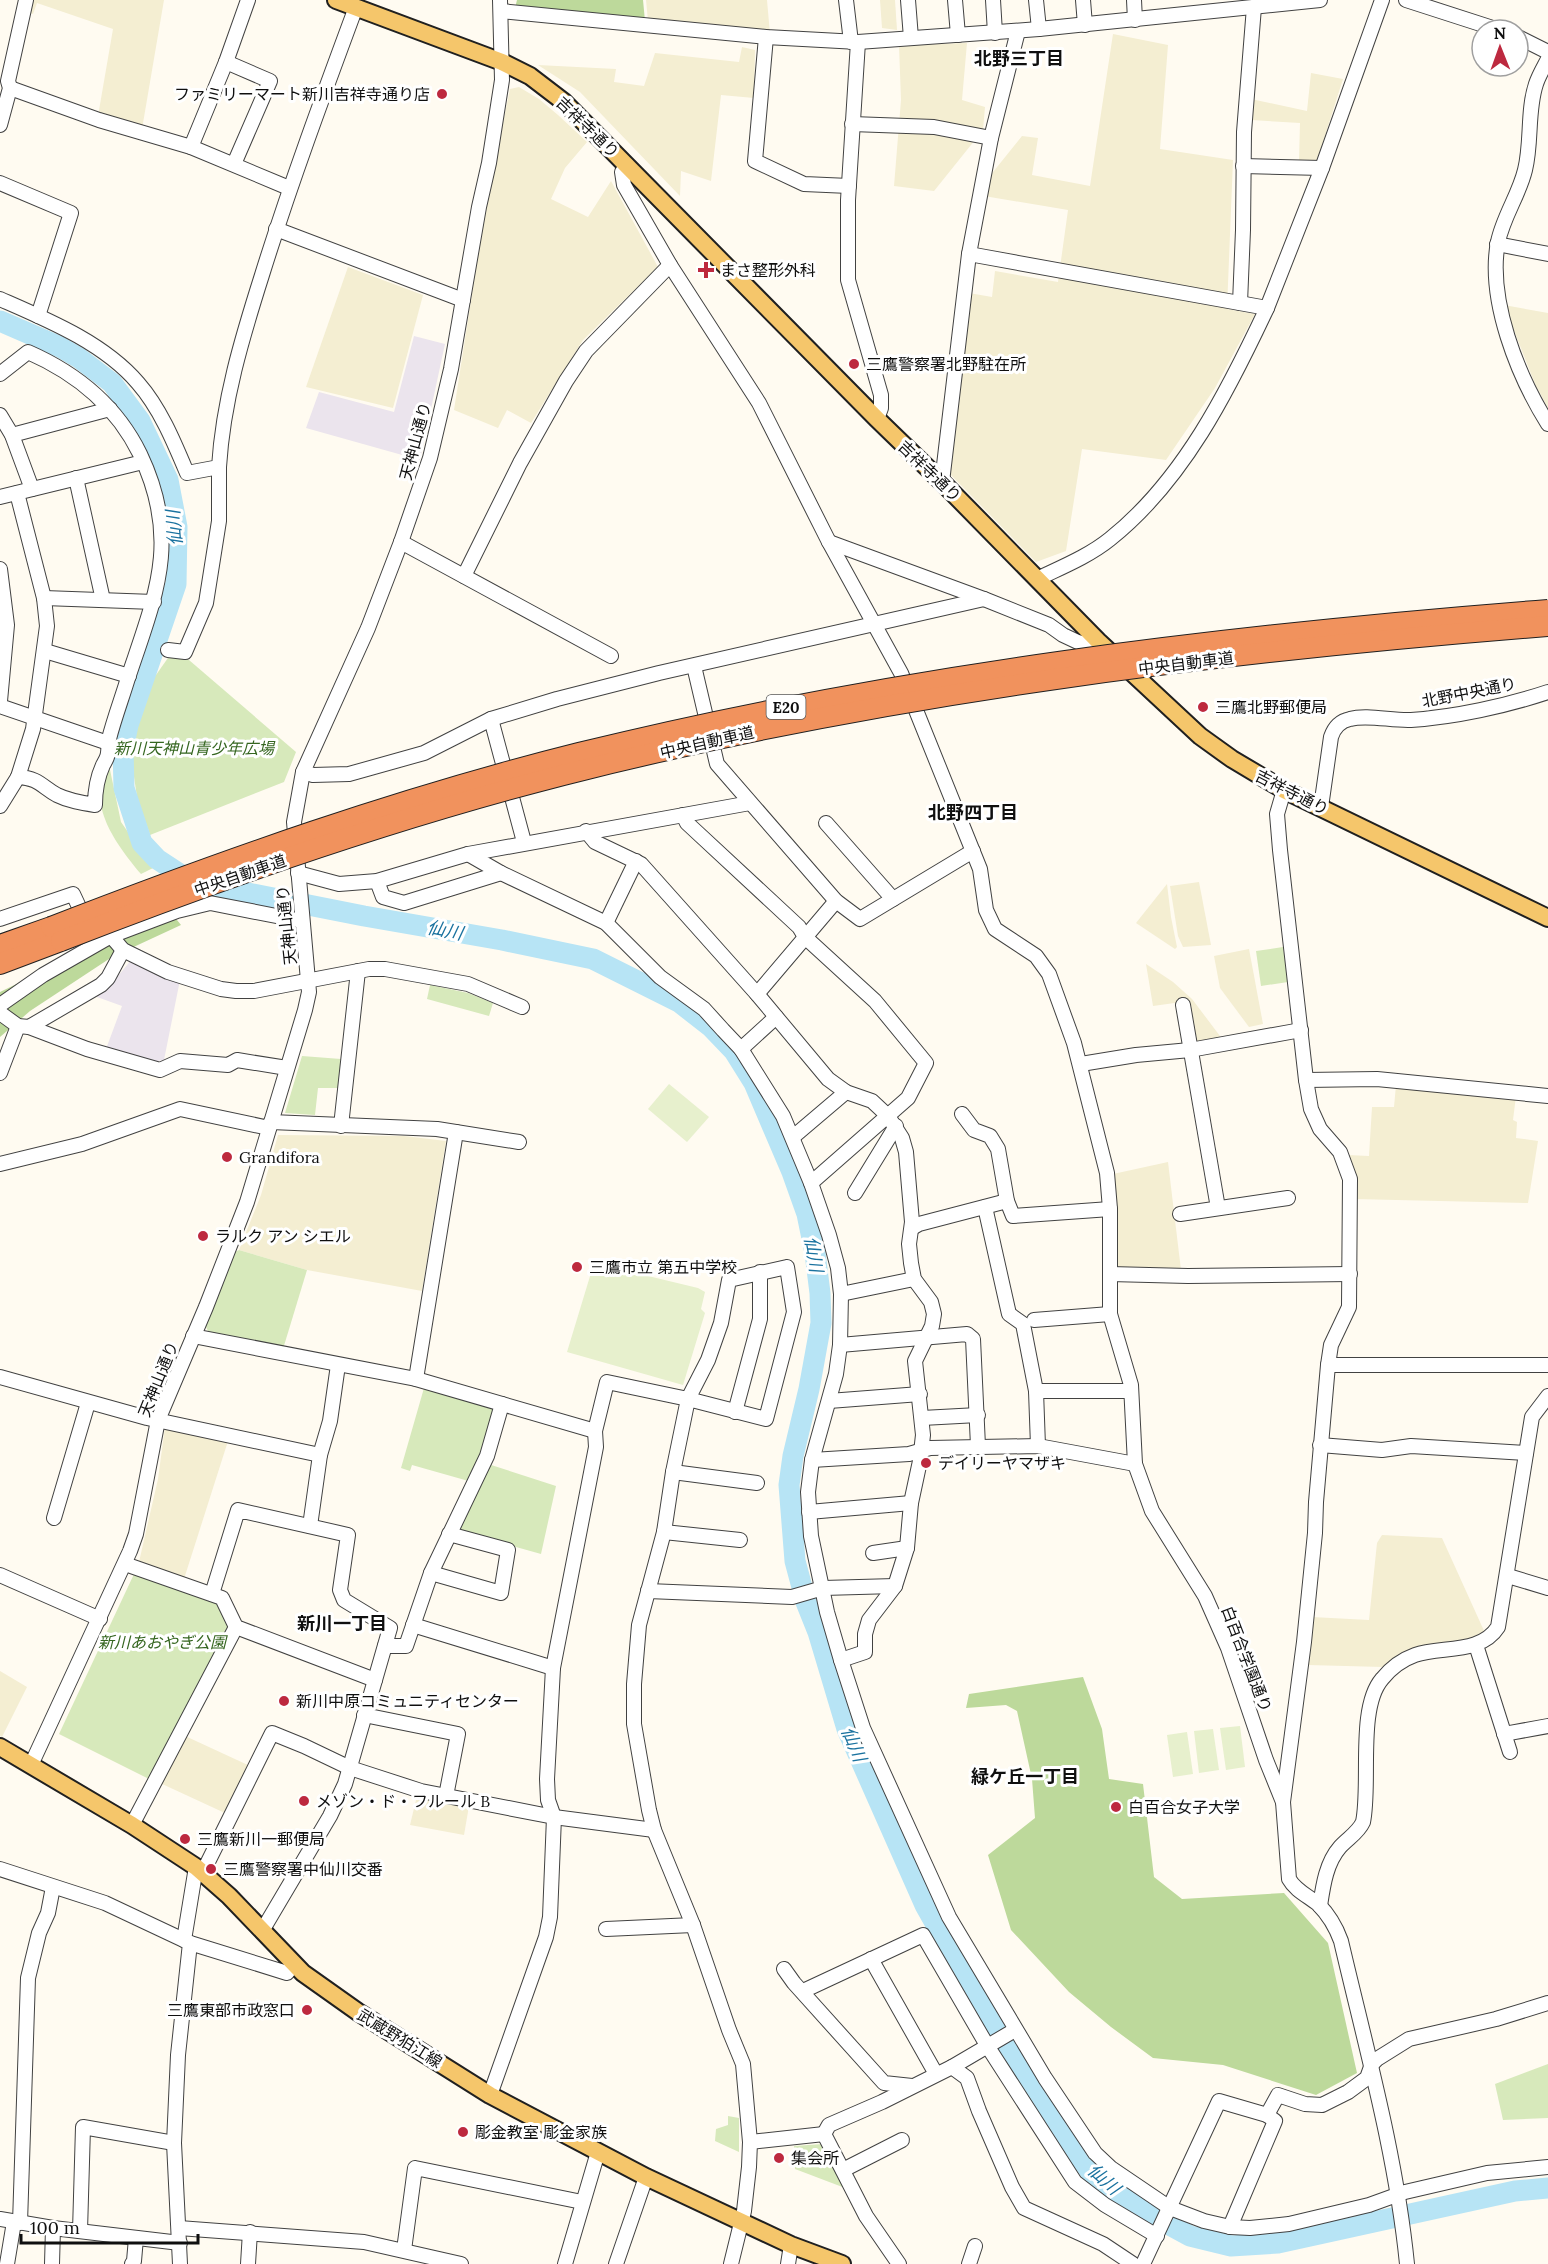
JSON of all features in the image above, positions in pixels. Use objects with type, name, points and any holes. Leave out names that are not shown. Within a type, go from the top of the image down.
[{"type":"highway","name":"中央自動車道","points":[[2,959],[181,877],[328,826],[469,783],[577,754],[688,728],[802,704],[1038,664],[1344,628],[1548,610]]},
{"type":"highway","name":"中央自動車道","points":[[56,934],[405,821],[562,776],[790,723],[920,700],[1173,665],[1345,645],[1548,626]]},
{"type":"main road","name":"吉祥寺通り","points":[[336,0],[502,62],[530,76],[564,102],[1098,641],[1181,721],[1217,750],[1284,790],[1548,918]]},
{"type":"main road","name":"武蔵野狛江線","points":[[0,1747],[132,1825],[200,1869],[294,1964],[330,1994],[490,2094],[646,2177],[791,2245],[842,2264]]},
{"type":"street","points":[[0,124],[6,82],[26,0]]},
{"type":"street","points":[[191,147],[226,62],[248,0]]},
{"type":"street","points":[[846,0],[855,42],[848,280],[880,395],[881,408],[877,419]]},
{"type":"street","points":[[908,0],[911,38]]},
{"type":"street","points":[[955,0],[958,35]]},
{"type":"street","points":[[993,0],[995,33]]},
{"type":"street","points":[[1036,0],[1039,29]]},
{"type":"street","points":[[1083,0],[1085,25]]},
{"type":"street","points":[[1134,0],[1135,20]]},
{"type":"street","points":[[500,5],[766,37],[855,42],[1085,25],[1320,0]]},
{"type":"street","points":[[1037,579],[1074,561],[1108,540],[1136,516],[1171,476],[1208,420],[1241,362],[1267,308],[1322,168],[1382,0]]},
{"type":"street","points":[[1406,0],[1470,21]]},
{"type":"street","name":"天神山通り","points":[[31,1765],[125,1564],[136,1534],[158,1420],[247,1202],[305,1010],[309,992],[299,887],[295,812],[303,772],[368,628],[430,458],[451,369],[502,80],[500,5]]},
{"type":"street","points":[[168,650],[185,652],[206,603],[219,521],[221,435],[239,347],[289,188],[356,7]]},
{"type":"street","points":[[1240,303],[1244,132],[1254,7]]},
{"type":"street","points":[[942,482],[969,254],[991,138],[1018,31]]},
{"type":"street","points":[[766,37],[755,161],[804,184],[849,186]]},
{"type":"street","points":[[1530,43],[1548,52]]},
{"type":"street","points":[[1548,59],[1536,85],[1526,167],[1497,244],[1496,276],[1507,331],[1528,386],[1548,424]]},
{"type":"street","points":[[226,62],[270,81],[234,164]]},
{"type":"street","points":[[6,82],[99,120],[191,147],[289,188]]},
{"type":"street","points":[[1533,100],[1548,103]]},
{"type":"street","points":[[852,124],[934,127],[991,138]]},
{"type":"street","name":"白百合学園通り","points":[[627,165],[622,172],[624,185],[670,265],[759,403],[829,542],[902,673],[980,869],[990,922],[995,929],[1036,956],[1049,974],[1081,1064],[1103,1150],[1110,1209],[1110,1314],[1131,1391],[1136,1464],[1152,1511],[1205,1596],[1223,1638],[1283,1802],[1289,1879],[1292,1884],[1320,1906],[1336,1928],[1341,1941],[1372,2064],[1400,2197],[1407,2264]]},
{"type":"street","points":[[1244,166],[1322,168]]},
{"type":"street","points":[[0,183],[71,213],[38,316]]},
{"type":"street","points":[[276,229],[463,300]]},
{"type":"street","points":[[1497,244],[1548,254]]},
{"type":"street","points":[[969,254],[1267,308]]},
{"type":"street","points":[[464,576],[520,463],[572,372],[586,351],[670,265]]},
{"type":"street","points":[[0,299],[90,344],[121,365],[140,384],[169,430],[187,472],[219,467]]},
{"type":"street","points":[[0,374],[28,351],[83,382],[110,408],[135,443],[143,462],[156,497],[161,530],[161,567],[154,602],[108,743],[107,757],[95,790],[95,805],[76,802],[55,794],[45,785],[18,777]]},
{"type":"street","points":[[12,435],[110,408]]},
{"type":"street","points":[[0,415],[12,435],[32,489]]},
{"type":"street","points":[[0,497],[143,462]]},
{"type":"street","points":[[76,478],[103,600]]},
{"type":"street","points":[[0,806],[18,777],[35,718],[47,627],[44,598],[17,493]]},
{"type":"street","points":[[401,542],[611,656]]},
{"type":"street","points":[[829,542],[984,599],[1048,625],[1080,643],[1098,641]]},
{"type":"street","points":[[0,569],[7,625],[0,701]]},
{"type":"street","points":[[44,598],[154,602]]},
{"type":"street","points":[[303,772],[313,775],[349,774],[424,753],[491,720],[568,696],[984,599]]},
{"type":"street","points":[[45,651],[129,676]]},
{"type":"street","points":[[694,666],[717,764],[836,901],[860,919],[973,851]]},
{"type":"street","name":"北野中央通り","points":[[1321,807],[1331,737],[1336,727],[1345,720],[1356,717],[1388,720],[1437,718],[1548,692]]},
{"type":"street","points":[[0,706],[108,743]]},
{"type":"street","points":[[491,720],[524,842]]},
{"type":"street","points":[[1283,1802],[1305,1632],[1328,1365],[1331,1345],[1350,1307],[1350,1179],[1340,1152],[1320,1129],[1311,1109],[1306,1080],[1288,936],[1277,814],[1284,790]]},
{"type":"street","points":[[298,873],[339,885],[377,881],[468,854],[524,842],[750,803]]},
{"type":"street","points":[[683,815],[687,823],[698,830],[800,927],[805,937],[875,1002],[926,1063],[908,1098],[892,1121],[855,1193]]},
{"type":"street","points":[[826,823],[893,899]]},
{"type":"street","points":[[586,831],[595,842],[636,861],[657,882],[757,994],[822,1073],[846,1092],[872,1101],[892,1121],[906,1152],[912,1228],[909,1244],[914,1279],[931,1302],[934,1314],[932,1326],[915,1361],[922,1418],[921,1450],[911,1503],[907,1548],[895,1586],[869,1620],[865,1634],[865,1652],[840,1660]]},
{"type":"street","points":[[468,854],[501,873],[606,923],[660,977],[704,1009],[741,1049],[770,1092],[793,1137],[832,1243],[841,1294],[840,1345],[829,1401],[812,1460],[808,1492],[811,1536],[819,1589],[840,1660],[862,1728],[949,1917],[1012,2032],[1095,2153],[1111,2168],[1169,2210],[1230,2227],[1250,2228],[1289,2224],[1370,2205],[1487,2173],[1548,2167]]},
{"type":"street","points":[[606,923],[636,861]]},
{"type":"street","points":[[377,881],[383,897],[405,903],[501,873]]},
{"type":"street","points":[[0,919],[73,894],[95,946]]},
{"type":"street","points":[[757,994],[836,901]]},
{"type":"street","points":[[0,1005],[68,959],[111,936],[177,911],[210,903],[302,918]]},
{"type":"street","points":[[111,936],[123,950],[168,972],[221,989],[254,991],[358,971],[385,969],[468,984],[522,1007]]},
{"type":"street","points":[[0,1074],[23,1026],[101,985],[108,978],[123,950]]},
{"type":"street","points":[[341,1126],[358,971]]},
{"type":"street","points":[[1184,1005],[1218,1208]]},
{"type":"street","points":[[0,1013],[23,1026],[87,1049],[160,1070],[180,1061],[228,1065],[237,1060],[287,1068]]},
{"type":"street","points":[[741,1049],[776,1017]]},
{"type":"street","points":[[1081,1064],[1136,1055],[1190,1050],[1301,1030]]},
{"type":"street","points":[[1306,1080],[1377,1079],[1548,1096]]},
{"type":"street","points":[[793,1137],[846,1092]]},
{"type":"street","points":[[0,1164],[82,1144],[180,1109],[270,1125],[416,1128],[519,1142]]},
{"type":"street","points":[[962,1114],[974,1130],[990,1136],[998,1149],[1007,1201],[1013,1216],[1110,1209]]},
{"type":"street","points":[[811,1183],[892,1121]]},
{"type":"street","points":[[416,1379],[456,1132]]},
{"type":"street","points":[[1180,1214],[1288,1198]]},
{"type":"street","points":[[912,1228],[919,1224],[1007,1201]]},
{"type":"street","points":[[985,1207],[1009,1314],[1023,1324],[1036,1391],[1038,1446]]},
{"type":"street","points":[[490,2094],[546,1937],[550,1917],[554,1817],[548,1800],[547,1779],[553,1668],[596,1447],[595,1431],[606,1382],[688,1399],[766,1419],[794,1312],[787,1267],[729,1280],[721,1323],[708,1360],[688,1399],[664,1532],[639,1625],[634,1684],[634,1724],[654,1830],[693,1925],[743,2064],[750,2142],[748,2185],[742,2222],[731,2264]]},
{"type":"street","points":[[735,1412],[760,1319],[760,1272]]},
{"type":"street","points":[[1110,1274],[1188,1276],[1350,1274]]},
{"type":"street","points":[[841,1294],[914,1279]]},
{"type":"street","points":[[1034,1320],[1110,1314]]},
{"type":"street","points":[[840,1345],[967,1334],[973,1339],[978,1446]]},
{"type":"street","points":[[193,1336],[416,1379],[595,1431]]},
{"type":"street","points":[[310,1526],[320,1455],[330,1420],[338,1365]]},
{"type":"street","points":[[1328,1365],[1548,1365]]},
{"type":"street","points":[[0,1377],[88,1403],[320,1455]]},
{"type":"street","points":[[1036,1391],[1131,1391]]},
{"type":"street","points":[[829,1401],[920,1394]]},
{"type":"street","points":[[1320,1906],[1330,1861],[1363,1822],[1369,1705],[1378,1683],[1391,1668],[1414,1655],[1476,1645],[1493,1635],[1498,1627],[1532,1417],[1548,1396]]},
{"type":"street","points":[[54,1518],[88,1403]]},
{"type":"street","points":[[385,1646],[406,1646],[431,1573],[487,1456],[502,1404]]},
{"type":"street","points":[[922,1418],[978,1415]]},
{"type":"street","points":[[1320,1445],[1382,1450],[1411,1446],[1526,1453]]},
{"type":"street","points":[[812,1460],[909,1454],[921,1450],[978,1446],[1038,1446],[1136,1464]]},
{"type":"street","points":[[673,1472],[757,1483]]},
{"type":"street","points":[[809,1512],[911,1503]]},
{"type":"street","points":[[212,1594],[238,1510],[348,1535],[340,1590],[344,1600],[390,1628],[345,1784],[330,1816],[262,1931]]},
{"type":"street","points":[[664,1532],[740,1540]]},
{"type":"street","points":[[431,1573],[501,1593],[508,1550],[449,1534]]},
{"type":"street","points":[[873,1552],[907,1548]]},
{"type":"street","points":[[125,1564],[222,1598],[236,1627],[375,1680]]},
{"type":"street","points":[[0,1575],[100,1619]]},
{"type":"street","points":[[1508,1576],[1548,1588]]},
{"type":"street","points":[[648,1592],[795,1596],[819,1589],[895,1586]]},
{"type":"street","points":[[413,1625],[553,1668]]},
{"type":"street","points":[[132,1825],[236,1627]]},
{"type":"street","points":[[1476,1645],[1510,1752]]},
{"type":"street","points":[[364,1715],[458,1734],[446,1796]]},
{"type":"street","points":[[1504,1734],[1548,1726]]},
{"type":"street","points":[[180,2264],[174,2143],[187,1941],[200,1869],[272,1733],[350,1768],[421,1791],[554,1817],[654,1830]]},
{"type":"street","points":[[0,1869],[105,1903],[187,1941],[286,1974],[294,1964]]},
{"type":"street","points":[[7,2264],[28,1978],[39,1933],[48,1913],[53,1887]]},
{"type":"street","points":[[606,1929],[693,1925]]},
{"type":"street","points":[[803,1991],[923,1935],[1075,2182],[1105,2205],[1157,2236]]},
{"type":"street","points":[[871,1959],[936,2074]]},
{"type":"street","points":[[784,1969],[884,2083],[914,2086]]},
{"type":"street","points":[[1267,2115],[1278,2095],[1305,2104],[1322,2105],[1348,2092],[1367,2078],[1372,2064],[1409,2038],[1496,2019],[1548,2003]]},
{"type":"street","points":[[824,2134],[829,2125],[952,2067],[1012,2032]]},
{"type":"street","points":[[952,2067],[968,2079],[979,2111],[1012,2187],[1024,2208],[1103,2244],[1133,2264]]},
{"type":"street","points":[[1143,2264],[1219,2102],[1267,2115],[1275,2121],[1230,2227]]},
{"type":"street","points":[[81,2231],[83,2127],[174,2143]]},
{"type":"street","points":[[750,2142],[824,2134]]},
{"type":"street","points":[[824,2134],[866,2216],[899,2264]]},
{"type":"street","points":[[843,2170],[902,2140]]},
{"type":"street","points":[[564,2264],[598,2152]]},
{"type":"street","points":[[404,2250],[415,2168],[582,2202]]},
{"type":"street","points":[[616,2264],[646,2177]]},
{"type":"street","points":[[11,2221],[180,2243]]},
{"type":"street","points":[[52,2264],[53,2228]]},
{"type":"street","points":[[179,2228],[364,2242],[461,2264]]},
{"type":"street","points":[[248,2264],[250,2232]]},
{"type":"street","points":[[132,2264],[136,2238]]},
{"type":"street","points":[[788,2264],[791,2245]]},
{"type":"street","points":[[969,2264],[975,2246]]},
{"type":"shaded area","points":[[29,0],[164,0],[142,129],[98,116],[113,29],[37,3],[33,14],[27,12]]},
{"type":"shaded area","points":[[646,0],[767,0],[770,34],[648,21]]},
{"type":"shaded area","points":[[880,0],[895,0],[897,30],[882,28]]},
{"type":"shaded area","points":[[1113,34],[1168,45],[1160,149],[1233,160],[1227,309],[1255,314],[1215,388],[1166,460],[1082,449],[1066,551],[1036,562],[950,474],[969,293],[992,297],[995,271],[1058,282],[1068,210],[984,196],[989,177],[1022,136],[1038,138],[1032,175],[1090,186]]},
{"type":"shaded area","points":[[967,43],[962,100],[985,107],[983,130],[934,191],[894,186],[901,100],[899,45]]},
{"type":"shaded area","points":[[742,47],[755,50],[754,98],[721,95],[711,181],[681,171],[680,196],[580,92],[538,65],[616,69],[614,82],[644,86],[655,53],[739,62]]},
{"type":"shaded area","points":[[1311,73],[1343,79],[1317,161],[1299,161],[1300,123],[1251,120],[1251,99],[1307,111]]},
{"type":"shaded area","points":[[519,87],[539,99],[587,142],[565,168],[551,199],[588,217],[611,181],[658,267],[583,340],[531,423],[507,410],[498,428],[454,410],[493,171],[510,89]]},
{"type":"shaded area","points":[[348,267],[423,295],[393,408],[306,387]]},
{"type":"shaded area","points":[[1504,305],[1548,313],[1548,408],[1535,384]]},
{"type":"shaded area","points":[[414,336],[445,344],[420,460],[306,428],[319,392],[394,412]]},
{"type":"shaded area","points":[[1199,882],[1211,945],[1183,947],[1178,936],[1170,886]]},
{"type":"shaded area","points":[[1167,884],[1177,947],[1175,949],[1136,923]]},
{"type":"shaded area","points":[[1249,949],[1263,1024],[1249,1027],[1220,988],[1214,956]]},
{"type":"shaded area","points":[[132,959],[180,980],[164,1060],[151,1062],[106,1049],[122,1006],[97,997],[96,993],[109,987]]},
{"type":"shaded area","points":[[1146,964],[1173,982],[1192,999],[1223,1040],[1202,1044],[1195,1040],[1189,1001],[1153,1006]]},
{"type":"shaded area","points":[[1396,1085],[1516,1096],[1513,1120],[1517,1122],[1516,1138],[1538,1141],[1528,1203],[1353,1199],[1348,1155],[1369,1156],[1372,1107],[1394,1107]]},
{"type":"shaded area","points":[[278,1135],[404,1136],[446,1141],[422,1291],[307,1270],[239,1250],[261,1195]]},
{"type":"shaded area","points":[[1168,1162],[1181,1270],[1116,1270],[1113,1174]]},
{"type":"shaded area","points":[[165,1427],[228,1441],[184,1579],[139,1562],[158,1479]]},
{"type":"shaded area","points":[[1382,1535],[1442,1538],[1485,1633],[1478,1638],[1402,1654],[1383,1667],[1308,1665],[1312,1617],[1369,1620],[1377,1543]]},
{"type":"shaded area","points":[[0,1671],[27,1687],[2,1737],[0,1736]]},
{"type":"shaded area","points":[[183,1735],[250,1766],[227,1814],[160,1783]]},
{"type":"shaded area","points":[[417,1796],[469,1806],[464,1835],[410,1825]]},
{"type":"green space","points":[[517,0],[643,0],[645,21],[515,8]]},
{"type":"green space","name":"新川天神山青少年広場","points":[[175,648],[296,752],[284,782],[150,835],[137,797],[129,743],[151,682]]},
{"type":"green space","points":[[109,765],[121,822],[153,868],[141,874],[114,837],[102,809],[100,794],[102,779]]},
{"type":"green space","points":[[169,910],[181,925],[112,957],[30,1011],[0,1037],[0,992]]},
{"type":"green space","points":[[1283,947],[1288,982],[1261,986],[1256,951]]},
{"type":"green space","points":[[430,985],[468,993],[493,1003],[489,1016],[427,999]]},
{"type":"green space","points":[[302,1056],[341,1059],[338,1088],[318,1088],[315,1115],[285,1113]]},
{"type":"green space","points":[[669,1084],[709,1117],[687,1142],[648,1109]]},
{"type":"green space","points":[[239,1250],[307,1270],[283,1349],[209,1333],[205,1325],[235,1252]]},
{"type":"green space","points":[[594,1263],[698,1288],[705,1292],[701,1309],[705,1313],[683,1385],[567,1352]]},
{"type":"green space","points":[[424,1388],[496,1408],[472,1482],[412,1465],[410,1471],[401,1468]]},
{"type":"green space","points":[[488,1464],[556,1486],[541,1554],[458,1531]]},
{"type":"green space","name":"新川あおやぎ公園","points":[[134,1574],[220,1603],[230,1627],[151,1780],[59,1734]]},
{"type":"green space","points":[[1083,1677],[1102,1729],[1109,1779],[1143,1784],[1154,1877],[1182,1899],[1284,1893],[1328,1943],[1357,2073],[1316,2095],[1223,2065],[1153,2058],[1069,1992],[1011,1930],[988,1855],[1035,1818],[1032,1779],[1017,1711],[1006,1705],[966,1708],[969,1694]]},
{"type":"green space","points":[[1240,1726],[1245,1767],[1226,1770],[1220,1728]]},
{"type":"green space","points":[[1213,1729],[1219,1770],[1199,1773],[1194,1731]]},
{"type":"green space","points":[[1187,1732],[1193,1774],[1173,1777],[1167,1735]]},
{"type":"green space","points":[[1548,2064],[1548,2118],[1503,2120],[1495,2084]]},
{"type":"green space","points":[[728,2116],[739,2118],[739,2152],[715,2141],[716,2129],[728,2125]]},
{"type":"green space","points":[[823,2144],[845,2188],[795,2169],[794,2146]]},
{"type":"waterway","name":"仙川","points":[[0,321],[60,347],[112,383],[140,421],[168,480],[177,527],[176,584],[128,725],[123,749],[124,788],[142,843],[157,859],[192,882],[593,959],[679,1002],[711,1027],[734,1051],[754,1083],[792,1172],[807,1214],[820,1293],[821,1323],[789,1485],[795,1561],[806,1602],[818,1632],[847,1729],[925,1905],[993,2026],[1060,2131],[1090,2171],[1142,2210],[1190,2236],[1231,2246],[1278,2243],[1515,2191],[1548,2188]]},
{"type":"place","name":"ファミリーマート新川吉祥寺通り店","points":[[442,94]]},
{"type":"place","name":"まさ整形外科","points":[[706,270]]},
{"type":"place","name":"三鷹警察署北野駐在所","points":[[854,364]]},
{"type":"place","name":"三鷹北野郵便局","points":[[1203,707]]},
{"type":"place","name":"Grandifora","points":[[227,1157]]},
{"type":"place","name":"ラルク アン シエル","points":[[203,1236]]},
{"type":"place","name":"三鷹市立 第五中学校","points":[[577,1267]]},
{"type":"place","name":"デイリーヤマザキ","points":[[926,1463]]},
{"type":"place","name":"新川中原コミュニティセンター","points":[[284,1701]]},
{"type":"place","name":"メゾン・ド・フルール B","points":[[304,1801]]},
{"type":"place","name":"白百合女子大学","points":[[1116,1807]]},
{"type":"place","name":"三鷹新川一郵便局","points":[[185,1839]]},
{"type":"place","name":"三鷹警察署中仙川交番","points":[[211,1869]]},
{"type":"place","name":"三鷹東部市政窓口","points":[[307,2010]]},
{"type":"place","name":"彫金教室 彫金家族","points":[[463,2132]]},
{"type":"place","name":"集会所","points":[[779,2158]]},
{"type":"district","name":"北野三丁目","points":[[1019,58]]},
{"type":"district","name":"北野四丁目","points":[[973,812]]},
{"type":"district","name":"新川一丁目","points":[[342,1623]]},
{"type":"district","name":"緑ケ丘一丁目","points":[[1025,1776]]}]
